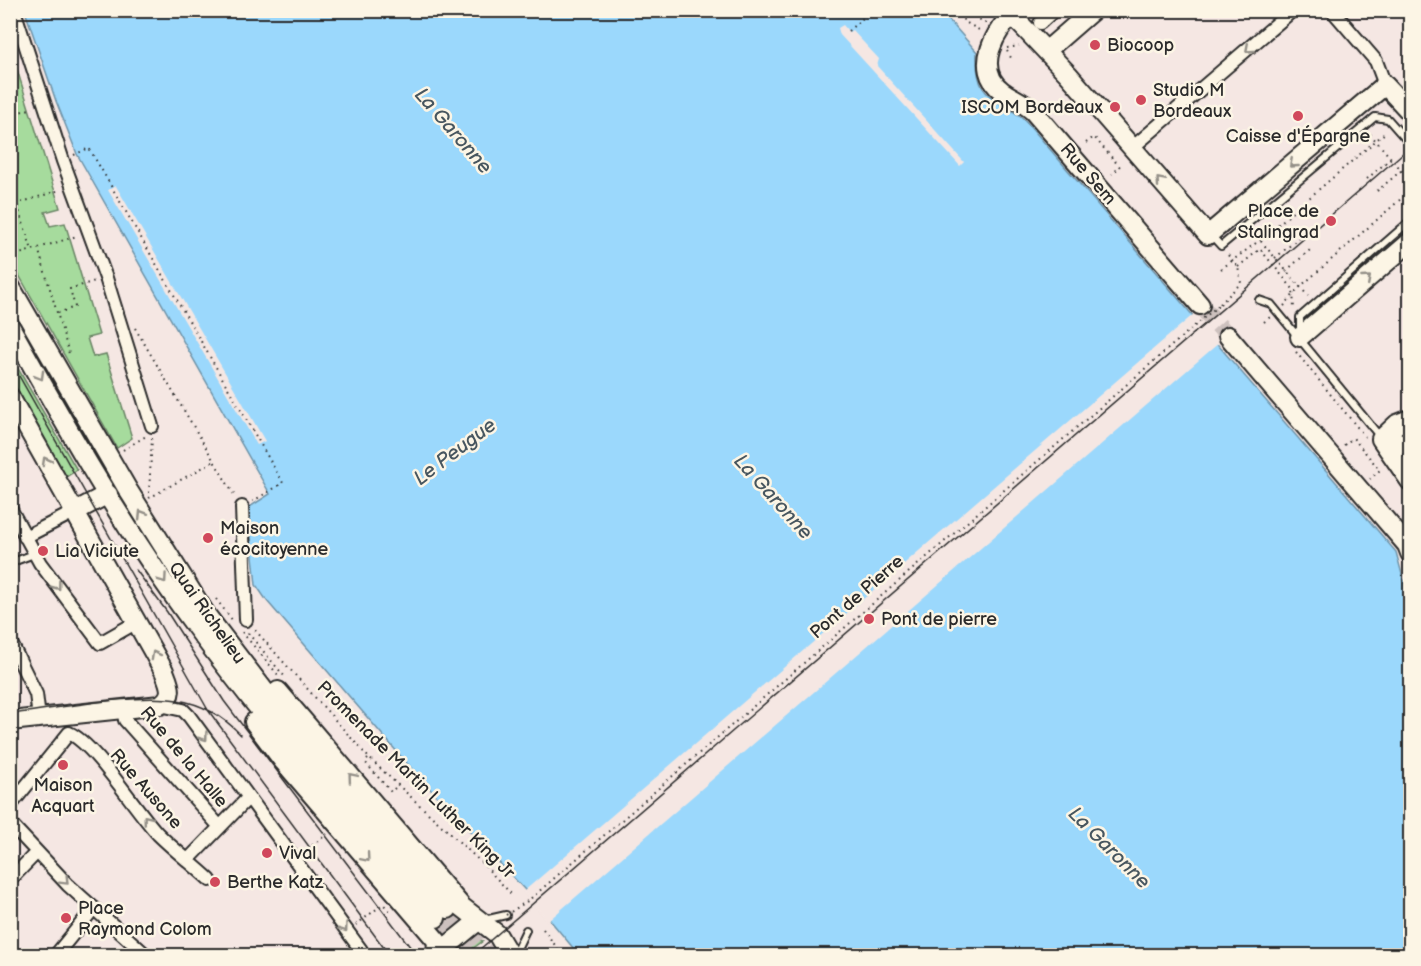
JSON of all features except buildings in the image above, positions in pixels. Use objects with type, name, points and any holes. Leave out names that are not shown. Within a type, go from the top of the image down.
[{"type":"main road","points":[[1046,51],[1093,10]]},
{"type":"main road","points":[[1009,11],[1205,233],[1211,234],[1385,85],[1410,113]]},
{"type":"main road","name":"Rue Sem","points":[[1009,11],[991,45],[988,64],[991,78],[1001,90],[1033,111],[1200,305]]},
{"type":"main road","points":[[1300,338],[1410,242]]},
{"type":"main road","name":"Quai Richelieu","points":[[10,286],[208,617],[258,709],[442,913]]},
{"type":"main road","name":"Quai Richelieu","points":[[10,326],[108,494],[208,617]]},
{"type":"main road","points":[[1228,336],[1407,545],[1410,553]]},
{"type":"main road","points":[[10,397],[18,424],[74,512],[137,622],[171,688],[169,699],[160,705],[123,709],[68,724],[39,718],[10,721]]},
{"type":"main road","points":[[1375,440],[1397,424],[1410,419]]},
{"type":"main road","points":[[1375,440],[1391,439],[1410,447]]},
{"type":"main road","points":[[1375,440],[1410,481]]},
{"type":"main road","points":[[74,512],[108,494]]},
{"type":"main road","points":[[208,617],[272,684],[462,907],[497,934],[512,956]]},
{"type":"main road","points":[[208,617],[254,723],[284,762],[437,941],[436,955]]},
{"type":"main road","points":[[436,955],[478,921]]},
{"type":"street","points":[[14,10],[44,105],[106,278],[152,426]]},
{"type":"street","points":[[1040,23],[1054,10]]},
{"type":"street","points":[[1132,148],[1293,10]]},
{"type":"street","points":[[1332,10],[1380,66],[1385,85]]},
{"type":"street","points":[[242,507],[246,620]]},
{"type":"street","points":[[10,508],[34,554],[100,643],[137,622]]},
{"type":"street","points":[[25,537],[74,512]]},
{"type":"street","points":[[10,640],[36,694],[39,718]]},
{"type":"street","points":[[160,705],[183,710],[189,716],[361,953]]},
{"type":"street","name":"Rue de la Halle","points":[[123,709],[125,720],[220,827]]},
{"type":"street","points":[[10,806],[68,724]]},
{"type":"street","name":"Rue Ausone","points":[[68,724],[158,834],[210,880]]},
{"type":"street","points":[[188,860],[248,798]]},
{"type":"street","points":[[10,823],[94,908],[147,956]]},
{"type":"street","points":[[10,880],[37,852]]},
{"type":"street","points":[[55,956],[94,908]]},
{"type":"lane","points":[[1211,234],[1221,246],[1375,117],[1388,119],[1410,144]]},
{"type":"lane","points":[[1300,338],[1300,317],[1410,221]]},
{"type":"lane","points":[[1259,300],[1271,304],[1300,338],[1375,440]]},
{"type":"lane","points":[[10,563],[34,554]]},
{"type":"lane","points":[[478,921],[506,915]]},
{"type":"lane","points":[[512,956],[525,932]]},
{"type":"path","points":[[848,31],[872,10]]},
{"type":"path","points":[[964,10],[968,15],[990,25]]},
{"type":"path","points":[[10,115],[44,105]]},
{"type":"path","points":[[1221,269],[1260,240],[1389,129]]},
{"type":"path","points":[[1366,130],[1410,180]]},
{"type":"path","points":[[1086,143],[1094,137],[1120,167],[1112,174]]},
{"type":"path","points":[[77,154],[89,148],[283,483],[242,507],[130,319]]},
{"type":"path","points":[[1106,152],[1111,148]]},
{"type":"path","points":[[1367,179],[1391,158]]},
{"type":"path","points":[[1377,191],[1402,170]]},
{"type":"path","points":[[10,183],[32,250]]},
{"type":"path","points":[[10,206],[72,186]]},
{"type":"path","points":[[1277,312],[1300,288],[1410,191]]},
{"type":"path","points":[[1251,230],[1310,299]]},
{"type":"path","points":[[10,257],[88,232]]},
{"type":"path","points":[[1275,258],[1300,237]]},
{"type":"path","points":[[38,248],[70,358]]},
{"type":"path","points":[[1232,260],[1238,267],[1260,249],[1293,289],[1294,311]]},
{"type":"path","points":[[1286,271],[1310,250]]},
{"type":"path","name":"Pont de Pierre","points":[[506,915],[529,900],[1220,304],[1238,288],[1241,277],[1238,267]]},
{"type":"path","points":[[58,313],[75,307],[70,289],[106,278]]},
{"type":"path","points":[[1300,338],[1290,345],[1375,440]]},
{"type":"path","points":[[117,453],[153,432],[149,498],[214,460]]},
{"type":"path","points":[[1344,445],[1353,438],[1380,470],[1371,477]]},
{"type":"path","name":"Promenade Martin Luther King Jr","points":[[208,617],[246,620],[369,758],[513,896]]},
{"type":"path","points":[[288,680],[293,675]]},
{"type":"path","points":[[369,758],[365,762],[391,792],[398,785]]},
{"type":"path","points":[[375,781],[379,778]]},
{"type":"path","points":[[302,854],[328,833]]},
{"type":"path","points":[[361,933],[355,926],[383,904],[391,912]]},
{"type":"path","points":[[506,915],[525,932]]},
{"type":"path","points":[[543,929],[563,956]]},
{"type":"green space","points":[[10,47],[60,208],[45,212],[50,226],[65,223],[99,335],[87,338],[93,357],[106,354],[132,438],[117,448],[11,261]]},
{"type":"green space","points":[[10,355],[77,470],[66,477],[11,378]]},
{"type":"green space","points":[[477,939],[483,941],[464,955],[452,955],[469,942]]},
{"type":"water","points":[[25,11],[941,11],[977,52],[979,79],[988,94],[1024,119],[1396,552],[1410,596],[1410,955],[579,955],[525,890],[417,775],[267,601],[256,585],[248,508],[270,494],[77,154]]},
{"type":"pier","points":[[843,25],[849,32],[852,30],[879,59],[877,66],[964,162],[960,166],[840,35],[838,28]]},
{"type":"pier","points":[[116,186],[265,441],[257,445],[108,190]]},
{"type":"pier","name":"Pont de Pierre","points":[[1194,314],[1220,342],[548,921],[523,892]]},
{"type":"tunnel","points":[[1200,305],[1228,336]]},
{"type":"tunnel","points":[[448,909],[488,956]]},
{"type":"tunnel","points":[[436,918],[468,956]]},
{"type":"tram line","points":[[472,956],[1410,147]]},
{"type":"tram line","points":[[10,360],[208,710],[390,956]]},
{"type":"tram line","points":[[136,570],[167,612],[224,701],[417,956]]},
{"type":"tram line","points":[[10,714],[95,702],[159,698],[196,705],[212,712],[241,735]]},
{"type":"place","name":"Biocoop","points":[[1095,45]]},
{"type":"place","name":"Studio M Bordeaux","points":[[1141,100]]},
{"type":"place","name":"ISCOM Bordeaux","points":[[1115,107]]},
{"type":"place","name":"Caisse d'Épargne","points":[[1298,116]]},
{"type":"place","name":"Place de Stalingrad","points":[[1331,221]]},
{"type":"place","name":"Maison écocitoyenne","points":[[208,538]]},
{"type":"place","name":"Lia Viciute","points":[[43,551]]},
{"type":"place","name":"Pont de pierre","points":[[869,619]]},
{"type":"place","name":"Maison Acquart","points":[[63,765]]},
{"type":"place","name":"Vival","points":[[267,853]]},
{"type":"place","name":"Berthe Katz","points":[[215,882]]},
{"type":"place","name":"Place Raymond Colom","points":[[66,918]]},
{"type":"water label","name":"La Garonne","points":[[453,131]]},
{"type":"water label","name":"Le Peugue","points":[[455,452]]},
{"type":"water label","name":"La Garonne","points":[[773,497]]},
{"type":"water label","name":"La Garonne","points":[[1109,848]]}]
